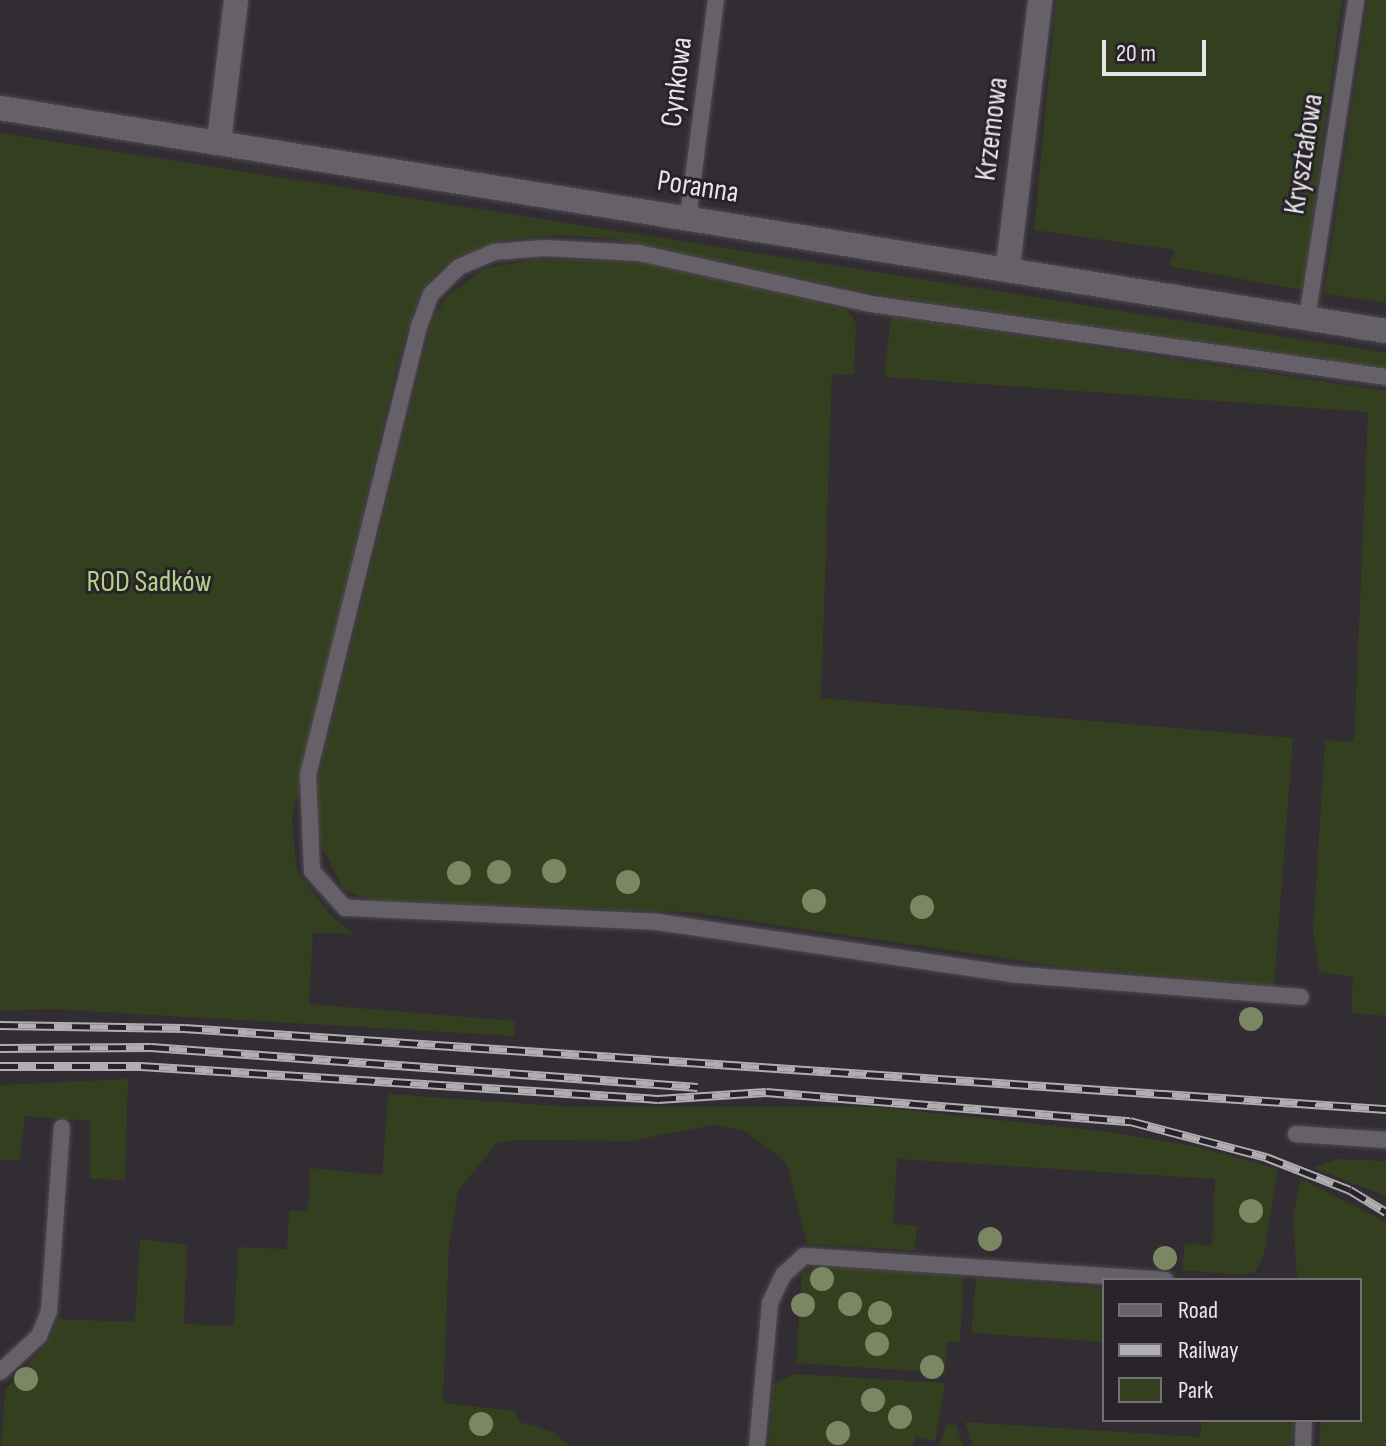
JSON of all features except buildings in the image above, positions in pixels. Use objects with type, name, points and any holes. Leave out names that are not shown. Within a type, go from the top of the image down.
[{"type":"street","points":[[219,141],[236,0]]},
{"type":"street","name":"Krzemowa","points":[[1008,266],[1040,0]]},
{"type":"street","name":"Poranna","points":[[0,108],[1008,266],[1386,331]]},
{"type":"lane","name":"Cynkowa","points":[[688,218],[716,0]]},
{"type":"lane","name":"Kryształowa","points":[[1307,318],[1356,0]]},
{"type":"lane","points":[[1301,997],[1010,974],[659,922],[345,908],[312,871],[308,775],[420,324],[431,294],[459,267],[494,252],[544,248],[639,253],[871,304],[1386,377]]},
{"type":"lane","points":[[0,1372],[39,1336],[49,1311],[62,1127]]},
{"type":"lane","points":[[1296,1134],[1386,1140]]},
{"type":"lane","points":[[757,1446],[770,1303],[783,1275],[804,1256],[1135,1278]]},
{"type":"lane","points":[[1303,1446],[1304,1422]]},
{"type":"green space","points":[[1056,0],[1342,0],[1303,290],[1169,266],[1175,250],[1034,230]]},
{"type":"green space","points":[[1368,0],[1386,0],[1386,303],[1324,293]]},
{"type":"green space","name":"ROD Sadków","points":[[0,133],[1386,353],[1386,371],[886,296],[608,238],[557,235],[506,240],[453,258],[422,288],[398,361],[292,818],[297,871],[331,915],[353,934],[313,933],[309,1004],[515,1021],[514,1036],[51,1009],[0,1011]]},
{"type":"green space","points":[[535,259],[640,262],[833,306],[847,310],[856,323],[854,375],[832,374],[821,698],[1293,738],[1274,986],[1071,968],[687,912],[374,902],[343,889],[318,839],[314,813],[319,774],[432,320],[448,295],[484,269]]},
{"type":"green space","points":[[891,316],[1386,391],[1386,1016],[1351,1013],[1353,977],[1319,972],[1313,931],[1325,740],[1354,742],[1368,412],[884,377]]},
{"type":"green space","points":[[128,1079],[125,1180],[90,1179],[90,1121],[25,1116],[20,1161],[0,1160],[0,1085]]},
{"type":"green space","points":[[388,1094],[573,1107],[877,1107],[1111,1132],[1198,1147],[1278,1169],[1264,1255],[1255,1272],[1243,1275],[1182,1270],[1185,1244],[1212,1245],[1215,1179],[897,1159],[893,1224],[917,1226],[915,1251],[807,1244],[786,1162],[745,1131],[713,1125],[630,1141],[514,1140],[496,1144],[458,1191],[449,1246],[443,1403],[515,1411],[520,1422],[555,1433],[569,1446],[1,1446],[5,1390],[50,1339],[57,1319],[135,1322],[140,1239],[187,1245],[184,1324],[234,1326],[238,1247],[287,1249],[289,1211],[308,1210],[310,1168],[382,1175]]},
{"type":"green space","points":[[1337,1159],[1386,1161],[1386,1196],[1313,1168]]},
{"type":"green space","points":[[1301,1179],[1386,1222],[1386,1446],[1319,1446],[1321,1422],[1362,1422],[1362,1278],[1297,1278],[1293,1215]]},
{"type":"green space","points":[[817,1266],[964,1276],[960,1342],[947,1342],[945,1373],[796,1363],[802,1273]]},
{"type":"green space","points":[[976,1278],[1102,1288],[1102,1342],[971,1333]]},
{"type":"green space","points":[[795,1374],[945,1383],[935,1442],[916,1436],[912,1446],[769,1446],[773,1384]]},
{"type":"green space","points":[[965,1422],[1200,1437],[1202,1422],[1294,1422],[1292,1446],[973,1446]]},
{"type":"green space","points":[[947,1424],[956,1425],[963,1446],[939,1446]]},
{"type":"railway","points":[[0,1025],[184,1028],[1386,1109]]},
{"type":"railway","points":[[0,1048],[151,1047],[698,1087]]},
{"type":"railway","points":[[0,1066],[141,1066],[658,1099],[766,1092],[1130,1121],[1266,1157],[1350,1190],[1386,1212]]}]
